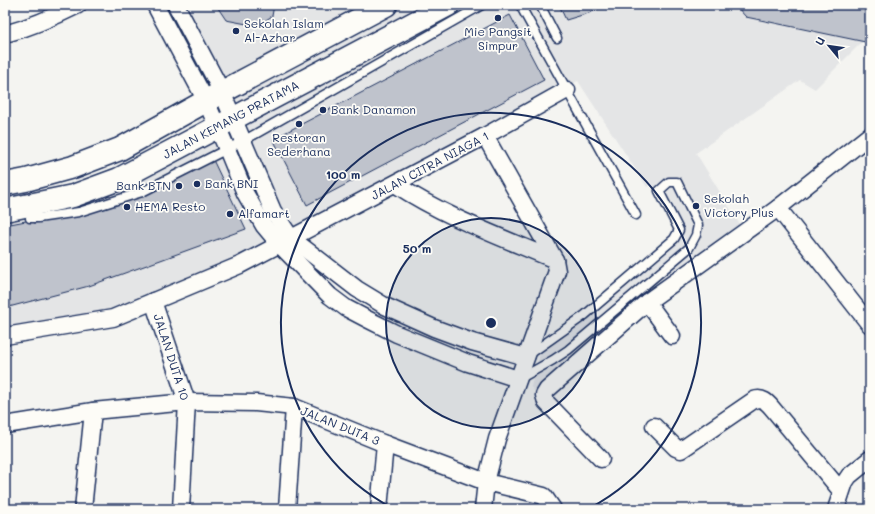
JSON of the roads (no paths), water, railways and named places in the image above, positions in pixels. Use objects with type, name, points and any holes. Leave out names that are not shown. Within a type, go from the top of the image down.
[{"type":"street","points":[[5,34],[37,24],[78,5]]},
{"type":"street","points":[[155,5],[214,97]]},
{"type":"street","points":[[176,5],[226,123],[243,141],[285,241],[330,296],[346,308],[397,334],[468,363],[518,379]]},
{"type":"street","name":"JALAN KEMANG PRATAMA","points":[[9,211],[73,196],[119,179],[448,5]]},
{"type":"street","points":[[5,184],[72,168],[120,149],[383,6]]},
{"type":"street","name":"JALAN CITRA NIAGA 1","points":[[5,336],[113,318],[240,265],[485,136],[567,90]]},
{"type":"street","points":[[226,123],[228,149],[245,193],[264,226],[357,289],[385,306],[434,328],[472,342],[526,357]]},
{"type":"street","points":[[601,459],[546,402],[544,395],[547,390],[647,302],[778,208],[870,135]]},
{"type":"street","points":[[483,509],[486,482],[497,439],[557,271],[555,260],[485,136]]},
{"type":"street","points":[[395,184],[452,216],[555,260]]},
{"type":"street","points":[[778,208],[870,323]]},
{"type":"street","name":"JALAN DUTA 10","points":[[153,301],[187,402],[181,509]]},
{"type":"street","points":[[647,302],[672,336]]},
{"type":"street","points":[[654,426],[676,448],[681,450],[754,400],[763,399],[841,491]]},
{"type":"street","name":"JALAN DUTA 3","points":[[5,425],[93,411],[187,402],[284,405],[294,407],[385,444],[486,482],[544,496],[552,509]]},
{"type":"street","points":[[287,509],[294,407]]},
{"type":"street","points":[[83,509],[93,411]]},
{"type":"street","points":[[379,509],[385,444]]},
{"type":"street","points":[[836,509],[841,491],[849,476],[870,459]]},
{"type":"lane","points":[[30,218],[79,212],[142,192],[243,141],[482,5]]},
{"type":"lane","points":[[520,5],[636,215]]},
{"type":"lane","points":[[540,5],[557,38]]},
{"type":"lane","points":[[130,173],[142,192]]},
{"type":"lane","points":[[518,379],[568,350],[689,248],[696,235],[698,225],[676,182],[670,182],[659,191],[678,226],[679,230],[674,238],[586,315],[526,357]]},
{"type":"place","name":"Mie Pangsit Simpur","points":[[498,18]]},
{"type":"place","name":"Sekolah Islam Al-Azhar","points":[[236,31]]},
{"type":"place","name":"Bank Danamon","points":[[323,110]]},
{"type":"place","name":"Restoran Sederhana","points":[[299,124]]},
{"type":"place","name":"Bank BNI","points":[[197,184]]},
{"type":"place","name":"Bank BTN","points":[[179,186]]},
{"type":"place","name":"Sekolah Victory Plus","points":[[696,206]]},
{"type":"place","name":"HEMA Resto","points":[[127,207]]},
{"type":"place","name":"Alfamart","points":[[230,214]]}]
